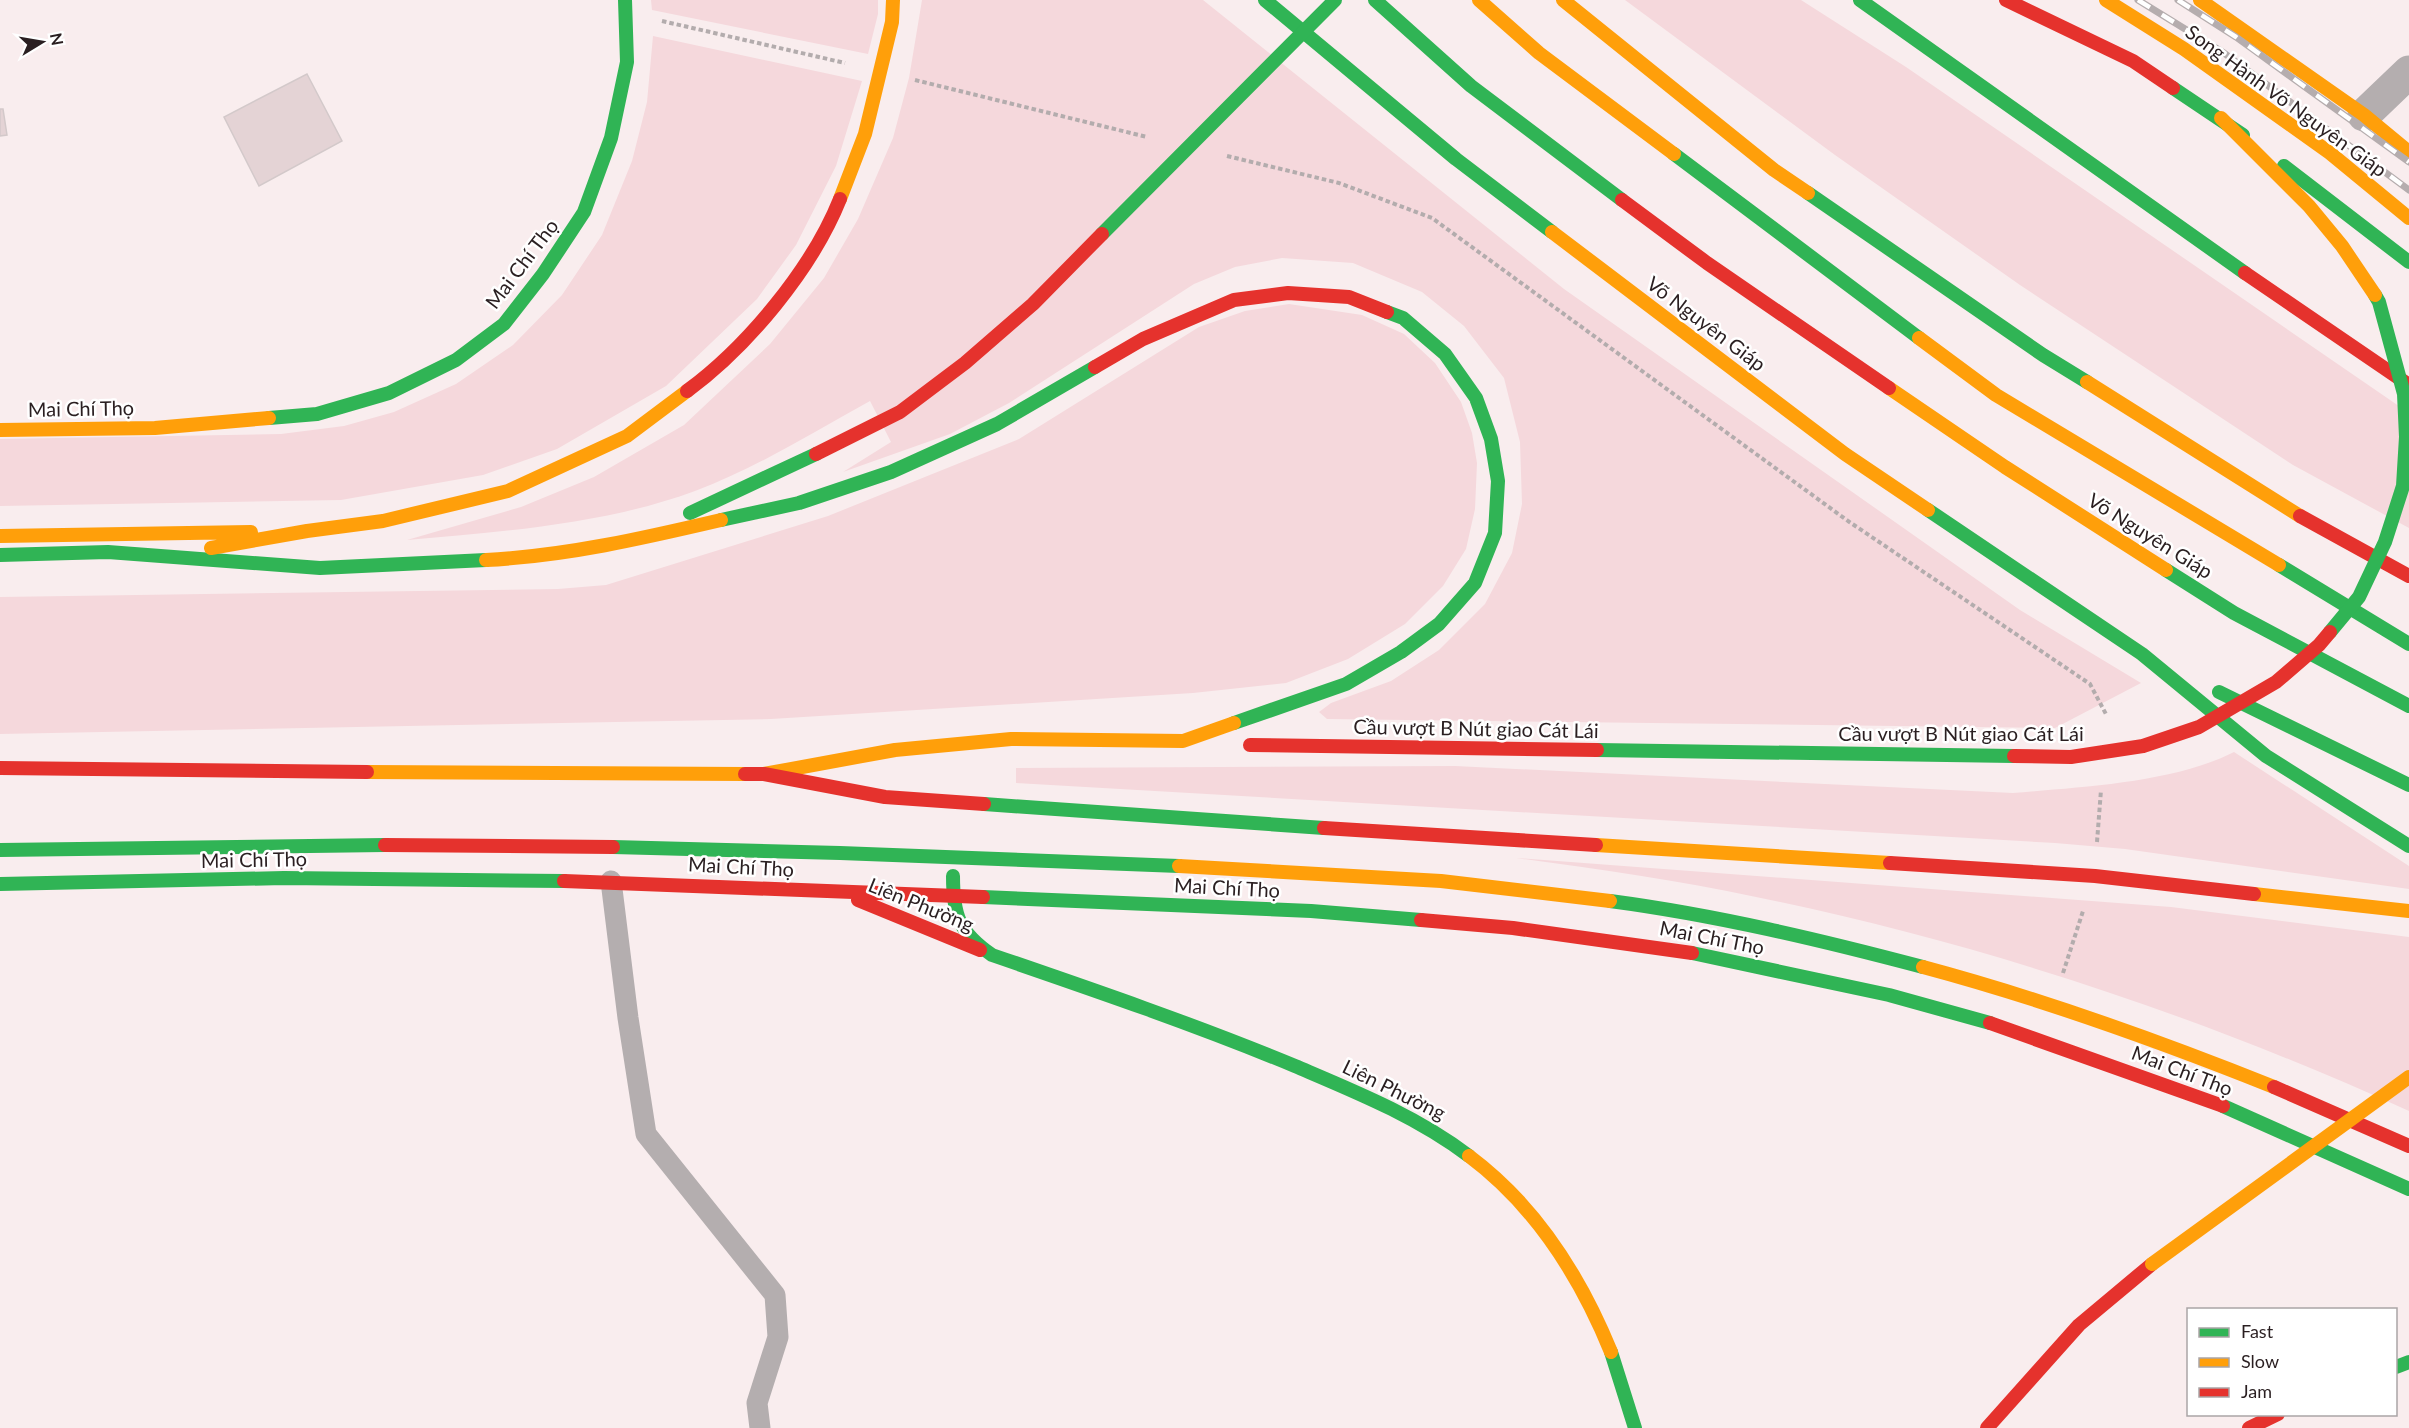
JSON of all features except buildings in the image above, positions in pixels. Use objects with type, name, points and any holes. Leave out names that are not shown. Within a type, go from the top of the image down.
[{"type":"main road","name":"Mai Chí Thọ","points":[[0,430],[155,428],[317,414],[390,393],[456,360],[504,324],[543,274],[584,212],[611,138],[627,62],[625,0]]},
{"type":"main road","points":[[167,556],[307,531],[383,521],[508,491],[627,436],[712,373],[786,293],[832,218],[865,134],[891,22],[893,0]]},
{"type":"main road","name":"Võ Nguyên Giáp","points":[[1265,0],[1456,159],[1845,454],[2142,654],[2266,756],[2409,846]]},
{"type":"main road","points":[[634,540],[900,412],[965,363],[1033,304],[1224,109],[1335,0]]},
{"type":"main road","name":"Võ Nguyên Giáp","points":[[1479,0],[1539,53],[1996,395],[2409,645]]},
{"type":"main road","points":[[1563,0],[1774,170],[2043,355],[2322,530],[2409,576]]},
{"type":"main road","points":[[1860,0],[2236,267],[2409,385]]},
{"type":"main road","name":"Cầu vượt B Nút giao Cát Lái","points":[[1244,745],[2071,757],[2143,746],[2199,727],[2276,682],[2319,645],[2359,597],[2385,542],[2403,486],[2406,437],[2404,394],[2379,302],[2342,246],[2309,206],[2221,118],[2133,62],[2006,0]]},
{"type":"main road","name":"Song Hành Võ Nguyên Giáp","points":[[2106,0],[2184,49],[2330,153],[2409,218]]},
{"type":"main road","name":"Song Hành Võ Nguyên Giáp","points":[[2200,0],[2364,115],[2409,152]]},
{"type":"main road","name":"Võ Nguyên Giáp","points":[[1377,2],[1471,86],[1707,263],[2005,467],[2234,613],[2409,706]]},
{"type":"main road","points":[[2221,118],[2409,262]]},
{"type":"main road","points":[[0,555],[108,552],[320,568],[528,558],[634,540],[799,502],[891,472],[998,424],[1143,339],[1234,300],[1288,293],[1349,297],[1403,318],[1445,354],[1476,398],[1491,439],[1498,481],[1496,533],[1475,583],[1439,624],[1401,652],[1346,684],[1183,741]]},
{"type":"main road","points":[[0,536],[307,531]]},
{"type":"main road","name":"Võ Nguyên Giáp","points":[[2142,654],[2409,785]]},
{"type":"main road","points":[[764,774],[894,750],[1011,739],[1216,743]]},
{"type":"main road","points":[[0,768],[764,774],[885,797],[1236,823],[2095,876],[2409,911]]},
{"type":"main road","name":"Mai Chí Thọ","points":[[0,850],[294,845],[624,847],[954,857],[1394,877],[1506,888],[1595,900],[1750,927],[1870,954],[1978,982],[2106,1023],[2242,1073],[2335,1111],[2409,1146]]},
{"type":"main road","points":[[952,896],[954,857]]},
{"type":"main road","name":"Mai Chí Thọ","points":[[0,884],[284,878],[610,881],[1323,912],[1513,928],[1712,956],[1889,995],[1983,1020],[2238,1112],[2409,1189]]},
{"type":"main road","name":"Liên Phường","points":[[834,891],[992,955],[1253,1048],[1394,1107],[1446,1137],[1502,1182],[1555,1242],[1593,1307],[1620,1374],[1635,1428]]},
{"type":"main road","name":"Liên Phường","points":[[952,896],[955,914],[971,941],[992,955]]},
{"type":"main road","points":[[1987,1428],[2079,1325],[2152,1264],[2409,1077]]},
{"type":"main road","points":[[2250,1428],[2274,1416]]},
{"type":"street","points":[[2364,115],[2409,72]]},
{"type":"lane","points":[[610,881],[646,1134],[775,1295],[778,1337],[757,1403],[760,1428]]},
{"type":"path","points":[[652,19],[856,66]]},
{"type":"path","points":[[912,79],[1154,138]]},
{"type":"path","points":[[1224,155],[1339,183],[1432,218],[1848,521],[2090,684],[2107,716],[2106,728]]},
{"type":"path","points":[[2097,843],[2102,785]]},
{"type":"path","points":[[2060,981],[2086,902]]},
{"type":"shaded area","points":[[651,0],[878,0],[878,14],[868,54],[652,10]]},
{"type":"shaded area","points":[[922,0],[1203,0],[1564,289],[2020,610],[2141,683],[2055,728],[1327,719],[1319,712],[1331,703],[1391,681],[1439,650],[1485,604],[1512,553],[1522,504],[1520,442],[1504,378],[1464,326],[1422,292],[1353,263],[1282,258],[1235,267],[1194,284],[1009,403],[950,434],[843,472],[891,442],[870,401],[740,472],[661,502],[590,519],[553,525],[407,540],[521,507],[594,477],[684,425],[770,344],[824,278],[858,219],[893,138],[909,78]]},
{"type":"shaded area","points":[[1625,0],[1801,0],[1906,67],[2409,413],[2409,528],[2293,465],[2020,285],[1835,155]]},
{"type":"shaded area","points":[[653,36],[862,81],[836,166],[796,245],[757,299],[666,386],[557,449],[483,475],[341,500],[0,506],[0,439],[281,434],[344,426],[394,412],[456,384],[513,345],[562,295],[602,235],[632,161],[647,102]]},
{"type":"shaded area","points":[[1289,304],[1362,315],[1404,334],[1435,363],[1461,402],[1472,433],[1477,463],[1475,509],[1466,549],[1443,586],[1405,624],[1348,659],[1286,683],[1193,693],[771,719],[0,734],[0,597],[558,589],[606,585],[828,516],[1019,439],[1199,327],[1245,311]]},
{"type":"shaded area","points":[[2234,752],[2409,866],[2409,889],[2125,849],[2055,843],[1016,783],[1016,768],[1455,766],[2013,793],[2097,786],[2155,777],[2183,771]]},
{"type":"shaded area","points":[[1516,858],[2171,907],[2409,937],[2409,1111],[2330,1076],[2170,1014],[2006,960],[1924,936],[1726,891]]},
{"type":"railway","points":[[2138,0],[2224,53],[2409,190]]},
{"type":"railway","points":[[2178,0],[2236,37],[2409,162]]},
{"type":"traffic: fast","points":[[269,418],[317,414],[389,393],[456,360],[504,324],[543,274],[584,212],[611,138],[627,62],[625,0]]},
{"type":"traffic: fast","points":[[1265,0],[1456,159],[1552,232]]},
{"type":"traffic: fast","points":[[1102,234],[1335,0]]},
{"type":"traffic: fast","points":[[1375,0],[1471,86],[1622,200]]},
{"type":"traffic: fast","points":[[1860,0],[2245,273]]},
{"type":"traffic: fast","points":[[2173,88],[2243,135]]},
{"type":"traffic: fast","points":[[1674,154],[1919,338]]},
{"type":"traffic: fast","points":[[2284,166],[2409,262]]},
{"type":"traffic: fast","points":[[1808,193],[2043,355],[2087,382]]},
{"type":"traffic: fast","points":[[2330,632],[2359,597],[2385,542],[2403,486],[2406,437],[2404,394],[2379,302],[2375,295]]},
{"type":"traffic: fast","points":[[1234,723],[1346,684],[1401,652],[1439,624],[1475,583],[1495,533],[1498,481],[1491,439],[1476,398],[1445,354],[1403,318],[1387,312]]},
{"type":"traffic: fast","points":[[721,520],[799,503],[891,472],[997,424],[1095,367]]},
{"type":"traffic: fast","points":[[690,513],[816,454]]},
{"type":"traffic: fast","points":[[1928,510],[2142,654],[2266,756],[2409,846]]},
{"type":"traffic: fast","points":[[0,555],[108,552],[320,568],[486,560]]},
{"type":"traffic: fast","points":[[2279,565],[2409,644]]},
{"type":"traffic: fast","points":[[2166,570],[2234,613],[2409,706]]},
{"type":"traffic: fast","points":[[2219,692],[2409,785]]},
{"type":"traffic: fast","points":[[1597,750],[2014,756]]},
{"type":"traffic: fast","points":[[984,804],[1324,828]]},
{"type":"traffic: fast","points":[[0,850],[385,845]]},
{"type":"traffic: fast","points":[[613,847],[1179,866]]},
{"type":"traffic: fast","points":[[953,876],[954,902],[960,922],[972,939],[992,955],[1183,1022],[1295,1066],[1407,1117],[1469,1156]]},
{"type":"traffic: fast","points":[[0,884],[284,878],[564,881]]},
{"type":"traffic: fast","points":[[983,897],[1311,911],[1421,920]]},
{"type":"traffic: fast","points":[[1610,901],[1689,913],[1768,929],[1923,967]]},
{"type":"traffic: fast","points":[[1692,953],[1889,995],[1990,1023]]},
{"type":"traffic: fast","points":[[2223,1106],[2409,1189]]},
{"type":"traffic: fast","points":[[1611,1352],[1635,1428]]},
{"type":"traffic: fast","points":[[2397,1367],[2409,1362]]},
{"type":"traffic: slow","points":[[840,199],[865,134],[892,22],[893,0]]},
{"type":"traffic: slow","points":[[1479,0],[1539,53],[1674,154]]},
{"type":"traffic: slow","points":[[1563,0],[1774,170],[1808,193]]},
{"type":"traffic: slow","points":[[2106,0],[2184,49],[2330,153],[2409,218]]},
{"type":"traffic: slow","points":[[2200,0],[2364,115],[2409,152]]},
{"type":"traffic: slow","points":[[2221,118],[2309,206],[2342,246],[2375,295]]},
{"type":"traffic: slow","points":[[1552,232],[1845,454],[1928,510]]},
{"type":"traffic: slow","points":[[1919,338],[1996,395],[2279,565]]},
{"type":"traffic: slow","points":[[2087,382],[2300,516]]},
{"type":"traffic: slow","points":[[1889,388],[2005,467],[2166,570]]},
{"type":"traffic: slow","points":[[211,548],[307,531],[383,521],[508,491],[627,436],[687,391]]},
{"type":"traffic: slow","points":[[0,430],[155,428],[269,418]]},
{"type":"traffic: slow","points":[[486,560],[546,555],[634,540],[721,520]]},
{"type":"traffic: slow","points":[[0,536],[251,532]]},
{"type":"traffic: slow","points":[[764,774],[895,750],[1011,739],[1183,741],[1234,723]]},
{"type":"traffic: slow","points":[[367,772],[745,774]]},
{"type":"traffic: slow","points":[[1596,845],[1890,863]]},
{"type":"traffic: slow","points":[[1179,866],[1441,881],[1610,901]]},
{"type":"traffic: slow","points":[[2254,894],[2409,911]]},
{"type":"traffic: slow","points":[[1923,967],[1968,979],[2100,1022],[2274,1087]]},
{"type":"traffic: slow","points":[[2152,1264],[2409,1077]]},
{"type":"traffic: slow","points":[[1469,1156],[1515,1197],[1554,1244],[1585,1296],[1611,1352]]},
{"type":"traffic: jam","points":[[2006,0],[2133,61],[2173,88]]},
{"type":"traffic: jam","points":[[687,391],[732,352],[776,305],[813,252],[840,199]]},
{"type":"traffic: jam","points":[[1622,200],[1707,263],[1889,388]]},
{"type":"traffic: jam","points":[[816,454],[900,412],[965,363],[1033,304],[1102,234]]},
{"type":"traffic: jam","points":[[2245,273],[2409,385]]},
{"type":"traffic: jam","points":[[1095,367],[1143,339],[1234,300],[1288,293],[1349,297],[1387,312]]},
{"type":"traffic: jam","points":[[2300,516],[2409,576]]},
{"type":"traffic: jam","points":[[2014,756],[2071,757],[2143,746],[2199,727],[2276,682],[2319,645],[2330,632]]},
{"type":"traffic: jam","points":[[1250,745],[1597,750]]},
{"type":"traffic: jam","points":[[0,768],[367,772]]},
{"type":"traffic: jam","points":[[745,774],[764,774],[885,797],[984,804]]},
{"type":"traffic: jam","points":[[1324,828],[1596,845]]},
{"type":"traffic: jam","points":[[385,845],[613,847]]},
{"type":"traffic: jam","points":[[1890,863],[2095,876],[2254,894]]},
{"type":"traffic: jam","points":[[564,881],[983,897]]},
{"type":"traffic: jam","points":[[858,900],[980,950]]},
{"type":"traffic: jam","points":[[1421,920],[1513,928],[1692,953]]},
{"type":"traffic: jam","points":[[1990,1023],[2223,1106]]},
{"type":"traffic: jam","points":[[2274,1087],[2409,1146]]},
{"type":"traffic: jam","points":[[1987,1428],[2079,1325],[2152,1264]]},
{"type":"traffic: jam","points":[[2249,1428],[2274,1416]]}]
